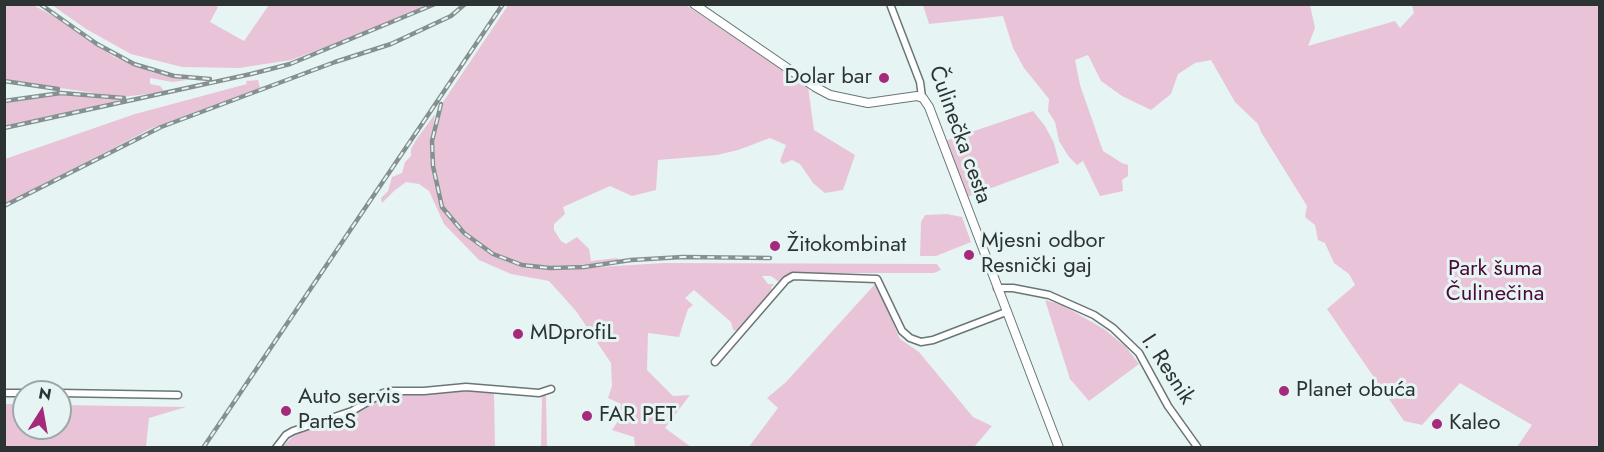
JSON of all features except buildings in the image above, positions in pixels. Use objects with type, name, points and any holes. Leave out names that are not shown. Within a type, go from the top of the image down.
[{"type":"street","points":[[694,4],[815,87],[831,95],[868,103],[912,96],[922,97]]},
{"type":"street","name":"Čulinečka cesta","points":[[890,4],[920,82],[922,97],[929,107],[1059,447]]},
{"type":"street","points":[[715,362],[786,280],[792,276],[877,279],[902,331],[910,339],[921,342],[933,340],[1006,312]]},
{"type":"street","name":"I. Resnik","points":[[997,288],[1013,288],[1049,295],[1094,315],[1113,328],[1139,353],[1168,406],[1198,447]]},
{"type":"street","points":[[276,447],[293,430],[352,411],[390,391],[466,387],[538,393],[551,389]]},
{"type":"street","points":[[72,393],[178,395]]},
{"type":"green space","points":[[509,4],[686,5],[808,87],[814,130],[855,155],[843,190],[825,193],[813,183],[800,164],[792,160],[783,164],[780,161],[786,145],[770,138],[717,155],[658,160],[656,190],[632,196],[610,186],[563,207],[565,214],[554,224],[554,230],[561,241],[566,244],[577,237],[589,249],[591,261],[617,258],[619,260],[583,265],[550,266],[522,263],[494,253],[464,232],[443,206],[435,165],[434,141],[443,102]]},
{"type":"green space","points":[[4,5],[33,5],[114,57],[152,72],[187,80],[173,82],[150,78],[150,84],[160,86],[165,92],[122,97],[5,80]]},
{"type":"green space","points":[[52,5],[214,5],[218,7],[210,22],[244,41],[269,5],[434,5],[291,60],[239,68],[182,67],[131,54],[86,29]]},
{"type":"green space","name":"Park šuma Čulinečina","points":[[923,5],[1310,5],[1315,28],[1308,46],[1395,21],[1400,28],[1414,13],[1412,5],[1599,5],[1599,447],[1517,447],[1532,425],[1460,383],[1422,425],[1404,421],[1327,309],[1355,285],[1349,274],[1334,263],[1325,243],[1318,240],[1315,225],[1305,217],[1307,206],[1258,124],[1235,102],[1211,60],[1195,63],[1178,74],[1171,94],[1151,110],[1122,96],[1101,81],[1088,55],[1075,60],[1080,85],[1103,151],[1128,165],[1128,176],[1122,180],[1123,191],[1100,196],[1083,161],[1077,165],[1059,141],[1055,122],[1048,111],[1049,99],[1024,68],[1013,48],[1003,16],[929,24]]},
{"type":"green space","points":[[258,80],[260,88],[152,128],[5,204],[5,159],[135,114],[247,84],[246,81]]},
{"type":"green space","points":[[54,94],[82,94],[129,100],[5,127],[5,102]]},
{"type":"green space","points":[[1033,111],[1045,126],[1054,143],[1059,163],[967,197],[945,141]]},
{"type":"green space","points":[[435,114],[431,142],[431,166],[442,209],[462,234],[492,256],[522,266],[551,270],[664,263],[937,264],[941,270],[934,273],[794,273],[786,275],[779,282],[771,276],[762,276],[768,284],[774,284],[772,289],[739,331],[733,330],[731,322],[694,290],[685,298],[693,305],[688,309],[679,337],[648,333],[647,370],[673,396],[690,395],[665,428],[691,447],[635,447],[634,437],[612,430],[618,421],[621,404],[608,398],[612,386],[611,363],[576,311],[549,281],[511,274],[479,260],[444,224],[429,191],[419,184],[406,182],[382,203],[381,198],[388,191],[392,177],[402,173],[416,140]]},
{"type":"green space","points":[[947,214],[962,217],[971,242],[936,256],[920,256],[921,222],[925,215]]},
{"type":"green space","points":[[876,283],[900,339],[919,352],[973,417],[992,426],[974,447],[748,448],[778,408],[767,398],[786,382]]},
{"type":"green space","points":[[1045,300],[1062,305],[1104,329],[1126,347],[1139,364],[1089,401],[1070,379]]},
{"type":"green space","points":[[468,391],[494,393],[495,447],[281,448],[295,435],[313,427],[353,416],[388,395]]},
{"type":"green space","points":[[546,395],[547,447],[541,447],[542,396]]},
{"type":"green space","points":[[5,404],[12,404],[12,440],[72,440],[72,405],[186,407],[149,418],[146,447],[5,448]]},
{"type":"railway","points":[[40,4],[97,44],[134,64],[174,76],[210,79]]},
{"type":"railway","points":[[4,128],[290,64],[435,4]]},
{"type":"railway","points":[[4,206],[161,127],[335,62],[391,44],[451,16],[465,4]]},
{"type":"railway","points":[[203,448],[503,4]]},
{"type":"railway","points":[[4,81],[58,89]]},
{"type":"railway","points":[[4,101],[61,93],[124,98]]},
{"type":"railway","points":[[441,104],[432,141],[433,166],[442,207],[464,233],[493,254],[522,265],[550,268],[584,267],[631,260],[683,257],[770,258]]},
{"type":"place","name":"Dolar bar","points":[[884,78]]},
{"type":"place","name":"Žitokombinat","points":[[775,246]]},
{"type":"place","name":"Mjesni odbor Resnički gaj","points":[[969,255]]},
{"type":"place","name":"MDprofiL","points":[[518,334]]},
{"type":"place","name":"Planet obuća","points":[[1284,391]]},
{"type":"place","name":"Auto servis ParteS","points":[[286,411]]},
{"type":"place","name":"FAR PET","points":[[587,416]]},
{"type":"place","name":"Kaleo","points":[[1437,424]]}]
